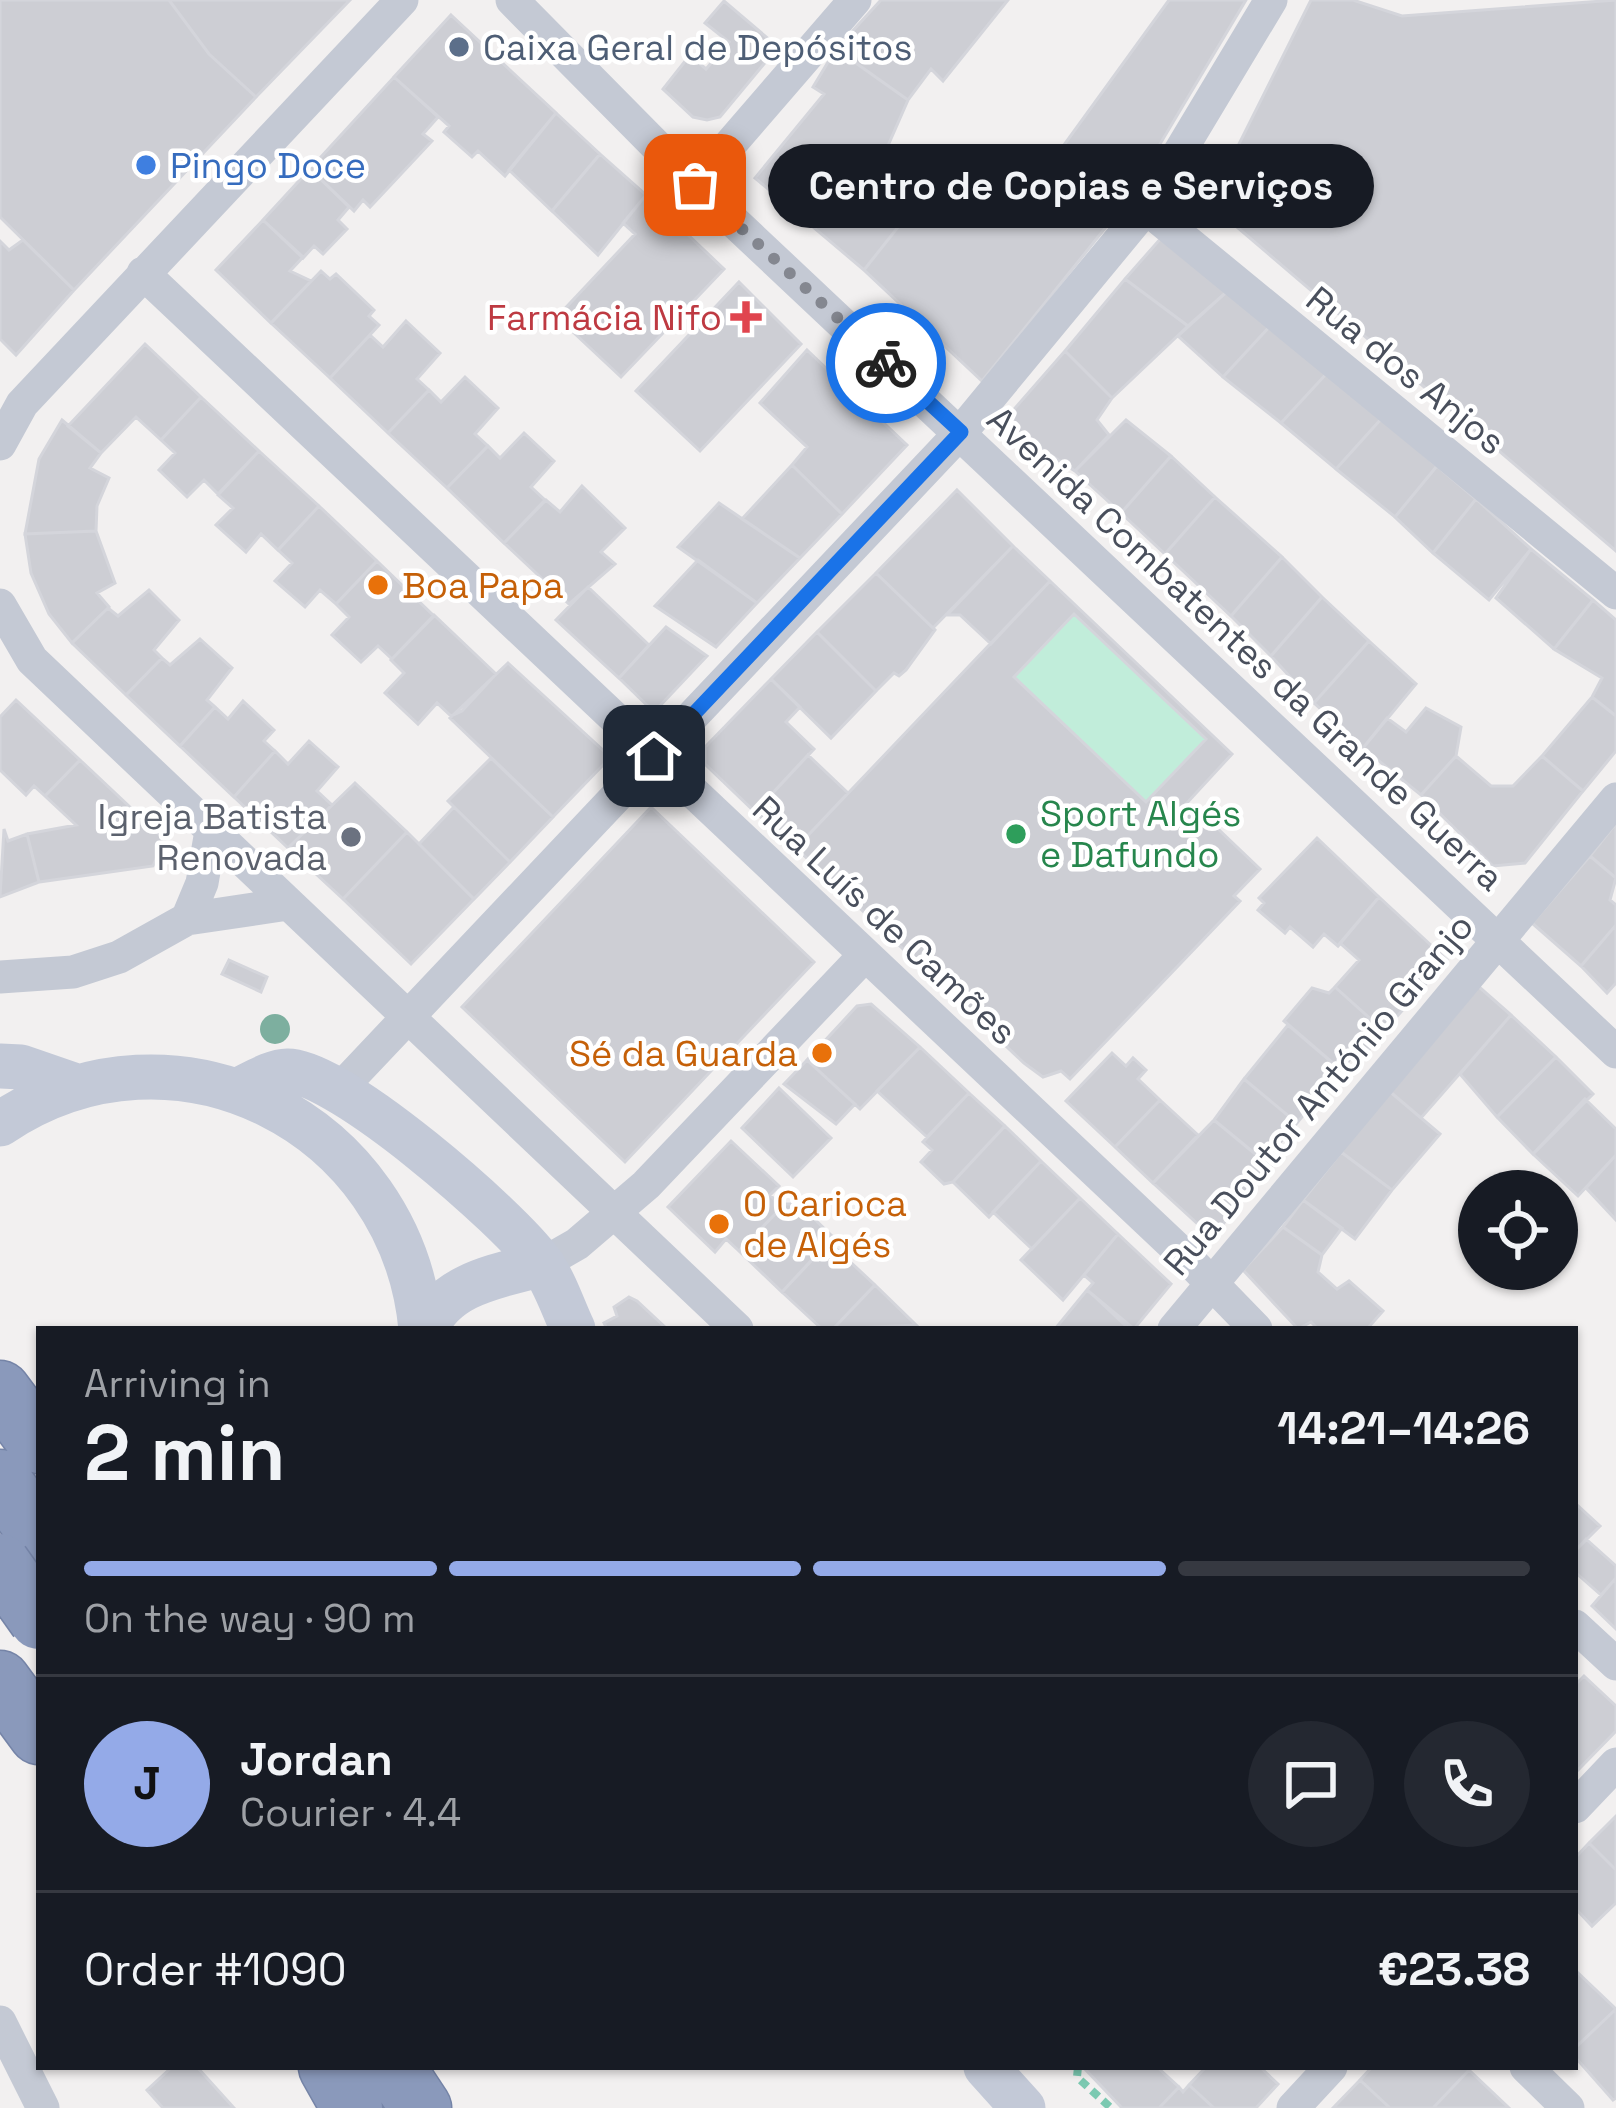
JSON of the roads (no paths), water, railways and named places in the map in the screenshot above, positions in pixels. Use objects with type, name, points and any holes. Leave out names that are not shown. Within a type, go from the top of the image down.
[{"type":"highway","points":[[0,1391],[36,1439]]},
{"type":"highway","points":[[0,1480],[36,1529]]},
{"type":"highway","points":[[0,1564],[36,1615]]},
{"type":"highway","points":[[0,1681],[36,1730]]},
{"type":"highway","points":[[331,2070],[352,2108]]},
{"type":"highway","points":[[396,2070],[421,2108]]},
{"type":"street","points":[[0,444],[22,404],[402,0]]},
{"type":"street","name":"Avenida Combatentes da Grande Guerra","points":[[512,0],[695,185],[1616,1052]]},
{"type":"street","points":[[695,185],[855,0]]},
{"type":"street","points":[[338,1091],[961,432],[1146,208],[1271,0]]},
{"type":"street","name":"Rua dos Anjos","points":[[1146,208],[1616,593]]},
{"type":"street","name":"Rua Luís de Camões","points":[[143,274],[1187,1258],[1253,1326]]},
{"type":"street","points":[[0,604],[32,660],[733,1326]]},
{"type":"street","name":"Rua Doutor António Granjo","points":[[1176,1326],[1616,799]]},
{"type":"street","points":[[187,919],[202,883],[211,831]]},
{"type":"street","points":[[0,977],[36,977],[98,965],[187,919],[288,904]]},
{"type":"street","points":[[425,1326],[436,1307],[455,1292],[542,1264],[614,1212],[865,955]]},
{"type":"street","points":[[0,1066],[22,1067],[79,1087]]},
{"type":"street","points":[[236,1091],[286,1071],[338,1091],[443,1169],[542,1264],[572,1326]]},
{"type":"street","points":[[0,1124],[79,1087],[157,1077],[236,1091],[304,1124],[360,1176],[400,1240],[422,1326]]},
{"type":"street","points":[[455,1292],[490,1290],[519,1300],[553,1326]]},
{"type":"street","points":[[0,1577],[36,1596]]},
{"type":"street","points":[[1578,1629],[1616,1664]]},
{"type":"street","points":[[1578,1804],[1616,1764]]},
{"type":"street","points":[[0,2022],[43,2108]]},
{"type":"street","points":[[989,2070],[1023,2108]]},
{"type":"street","points":[[1293,2108],[1327,2070]]},
{"type":"street","points":[[1529,2070],[1568,2108]]},
{"type":"place","name":"Caixa Geral de Depósitos","points":[[459,47]]},
{"type":"place","name":"Pingo Doce","points":[[146,165]]},
{"type":"place","name":"Centro de Copias e Serviços","points":[[695,185]]},
{"type":"place","name":"Farmácia Nifo","points":[[746,317]]},
{"type":"place","name":"Boa Papa","points":[[378,585]]},
{"type":"place","name":"Sport Algés e Dafundo","points":[[1016,834]]},
{"type":"place","name":"Igreja Batista Renovada","points":[[351,837]]},
{"type":"place","name":"Sé da Guarda","points":[[822,1053]]},
{"type":"place","name":"O Carioca de Algés","points":[[719,1224]]}]
